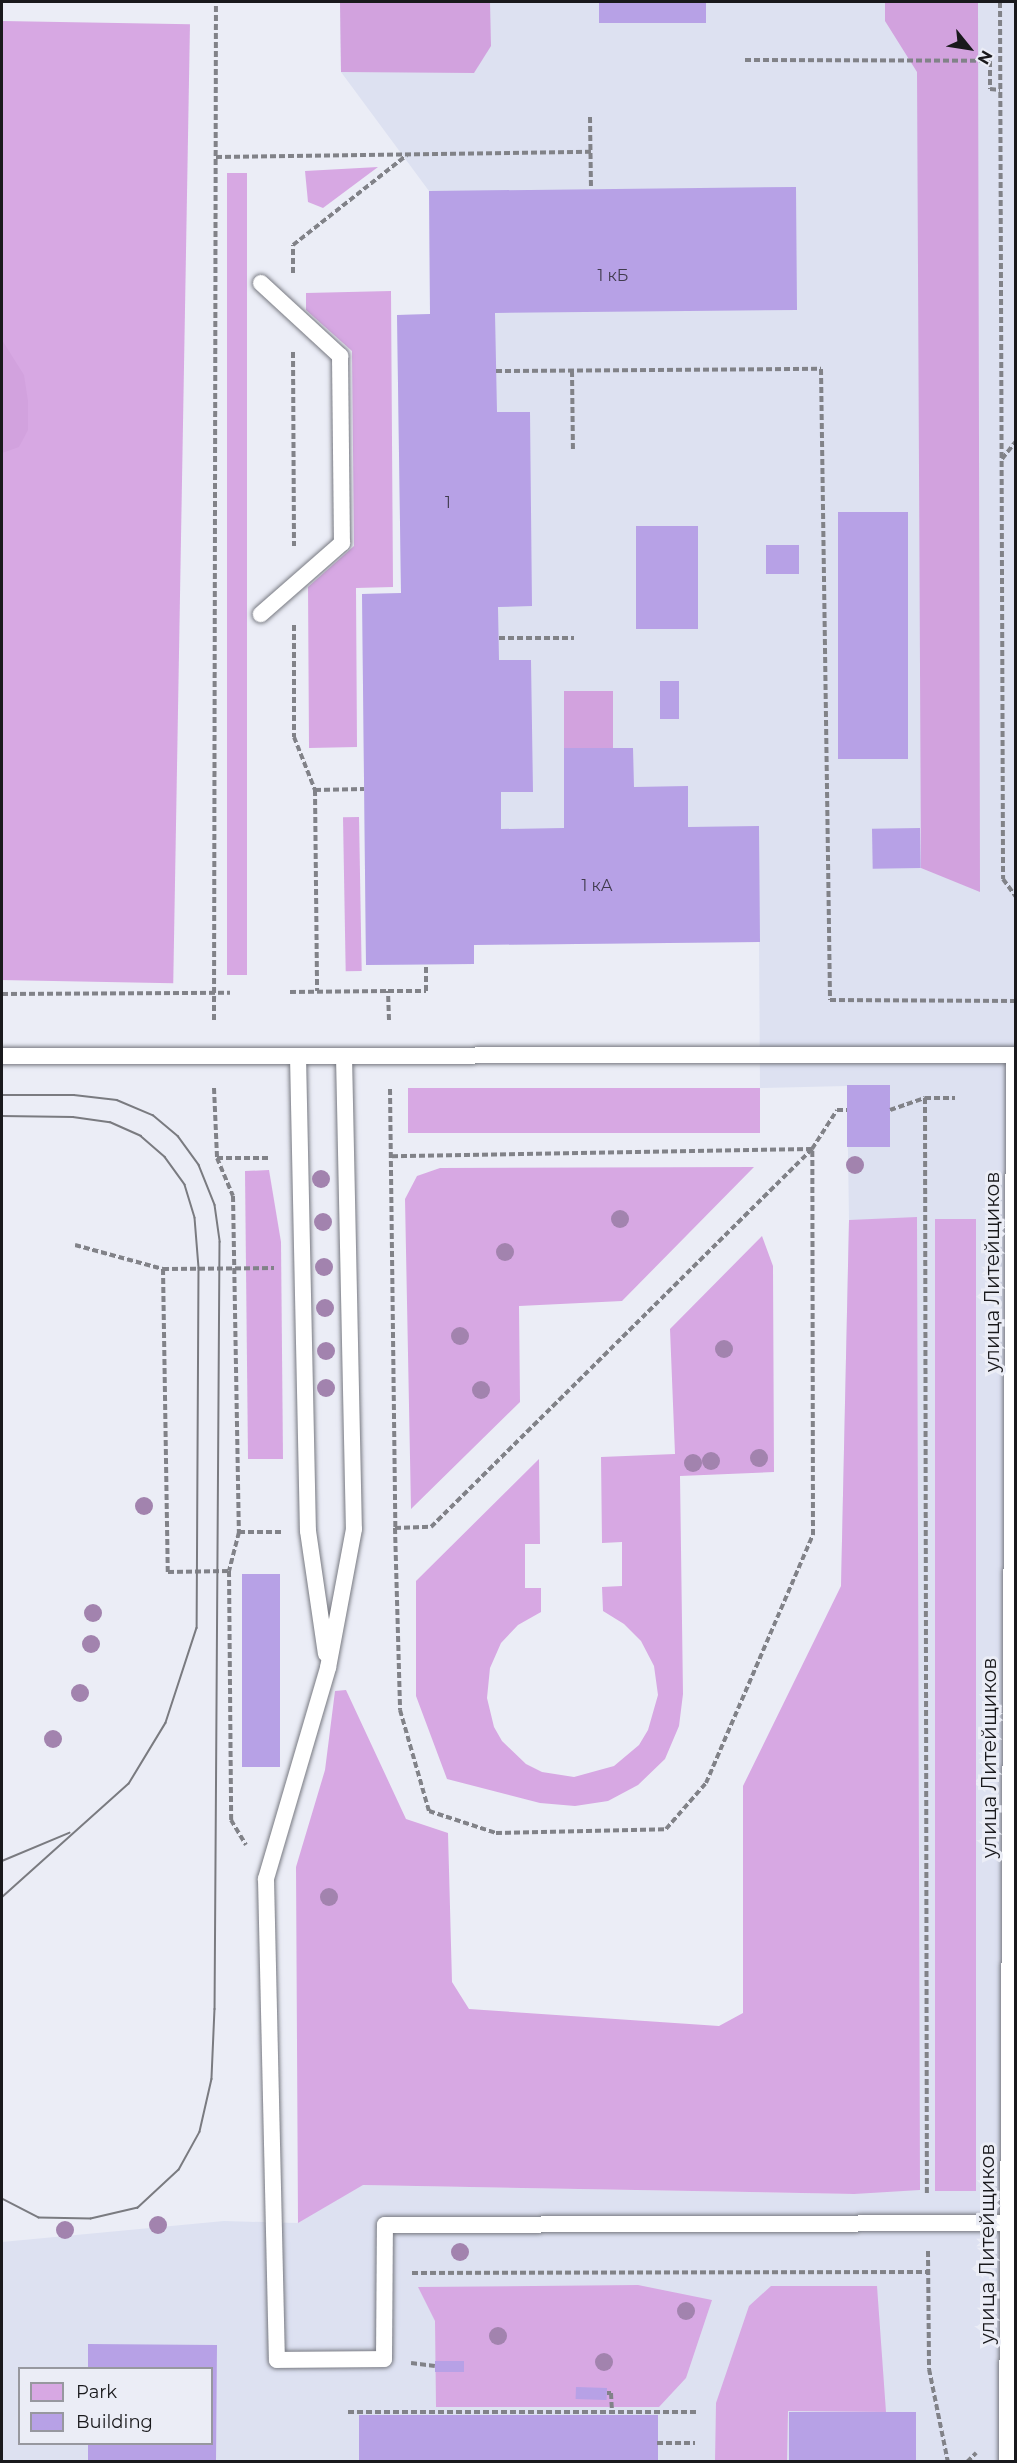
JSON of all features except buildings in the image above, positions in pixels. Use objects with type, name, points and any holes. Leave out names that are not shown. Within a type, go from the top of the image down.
[{"type":"lane","points":[[261,283],[340,356],[342,543],[261,614]]},
{"type":"lane","points":[[2,1056],[1015,1055]]},
{"type":"lane","name":"улица Литейщиков","points":[[1007,2462],[1012,2290],[1008,2223],[1015,1055]]},
{"type":"lane","points":[[298,1056],[308,1531],[328,1668]]},
{"type":"lane","points":[[344,1056],[354,1529],[328,1668],[266,1879],[277,2360],[384,2359],[385,2225],[1008,2223]]},
{"type":"path","points":[[214,1020],[216,2]]},
{"type":"path","points":[[1000,2],[1003,879],[1016,897]]},
{"type":"path","points":[[745,60],[990,61],[990,89],[1000,90]]},
{"type":"path","points":[[590,117],[591,189]]},
{"type":"path","points":[[216,157],[591,152]]},
{"type":"path","points":[[496,371],[821,369],[830,1000],[1016,1001]]},
{"type":"path","points":[[572,370],[573,450]]},
{"type":"path","points":[[1002,460],[1016,441]]},
{"type":"path","points":[[498,638],[574,638]]},
{"type":"path","points":[[315,790],[364,789]]},
{"type":"path","points":[[290,992],[426,991],[426,964]]},
{"type":"path","points":[[388,991],[389,1020]]},
{"type":"path","points":[[2,994],[230,993]]},
{"type":"path","points":[[214,1088],[217,1158],[233,1196],[236,1268],[239,1532],[229,1572],[231,1820],[266,1879]]},
{"type":"path","points":[[390,1089],[395,1528],[400,1710],[429,1811],[496,1833],[666,1828],[706,1783],[813,1535],[812,1149]]},
{"type":"path","points":[[925,1098],[927,2206]]},
{"type":"path","points":[[890,1110],[925,1098],[955,1098]]},
{"type":"path","points":[[395,1528],[431,1527],[812,1149],[837,1110],[847,1110]]},
{"type":"path","points":[[391,1156],[812,1149]]},
{"type":"path","points":[[217,1158],[269,1158]]},
{"type":"path","points":[[75,1245],[162,1269],[278,1268]]},
{"type":"path","points":[[162,1269],[168,1572],[229,1572]]},
{"type":"path","points":[[239,1532],[283,1532]]},
{"type":"path","points":[[927,2241],[929,2369],[948,2462]]},
{"type":"path","points":[[384,2273],[928,2272]]},
{"type":"path","points":[[607,2394],[612,2393],[612,2412]]},
{"type":"path","points":[[348,2412],[447,2414],[696,2412]]},
{"type":"path","points":[[657,2444],[695,2443]]},
{"type":"shaded area","points":[[340,2],[1015,2],[1015,2461],[2,2462],[2,2242],[224,2221],[297,2223],[362,2185],[854,2194],[841,1586],[849,1220],[847,1086],[760,1088],[759,942],[474,945],[474,964],[366,965],[362,594],[401,593],[397,315],[430,314],[429,191],[341,72]]},
{"type":"shaded area","points":[[340,2],[490,2],[491,46],[474,73],[341,72]]},
{"type":"shaded area","points":[[885,2],[978,2],[980,892],[921,868],[917,72],[885,21]]},
{"type":"shaded area","points":[[2,340],[24,375],[28,401],[28,430],[19,447],[2,453]]},
{"type":"shaded area","points":[[564,691],[613,691],[613,748],[564,748]]},
{"type":"green space","points":[[2,21],[190,24],[173,983],[2,980]]},
{"type":"green space","points":[[378,167],[323,208],[308,202],[305,171]]},
{"type":"green space","points":[[227,173],[247,173],[247,975],[227,975]]},
{"type":"green space","points":[[391,291],[393,587],[356,588],[357,747],[309,748],[308,587],[354,546],[352,351],[306,310],[306,293]]},
{"type":"green space","points":[[343,817],[359,817],[362,971],[346,971]]},
{"type":"green space","points":[[408,1088],[760,1088],[760,1133],[408,1133]]},
{"type":"green space","points":[[754,1167],[622,1301],[519,1306],[520,1402],[411,1509],[405,1199],[417,1176],[440,1168]]},
{"type":"green space","points":[[269,1170],[281,1242],[283,1459],[248,1459],[245,1171]]},
{"type":"green space","points":[[917,1217],[920,2190],[854,2194],[363,2185],[298,2223],[296,1867],[325,1770],[335,1691],[346,1690],[406,1819],[448,1833],[452,1982],[469,2009],[719,2026],[743,2013],[743,1786],[841,1586],[849,1220]]},
{"type":"green space","points":[[935,1219],[976,1219],[976,2191],[935,2191]]},
{"type":"green space","points":[[762,1236],[773,1266],[774,1472],[680,1476],[683,1694],[679,1726],[665,1759],[638,1785],[608,1801],[575,1806],[540,1803],[447,1779],[416,1696],[416,1581],[539,1459],[540,1544],[525,1544],[525,1588],[541,1588],[541,1612],[518,1625],[501,1643],[490,1668],[487,1698],[494,1727],[502,1741],[526,1764],[542,1772],[574,1777],[614,1766],[639,1745],[648,1730],[658,1695],[654,1666],[641,1641],[624,1624],[603,1611],[602,1587],[622,1586],[622,1542],[602,1543],[601,1457],[675,1454],[670,1329]]},
{"type":"green space","points":[[638,2285],[712,2300],[686,2378],[659,2407],[436,2407],[435,2321],[418,2287]]},
{"type":"green space","points":[[771,2286],[877,2286],[886,2412],[788,2411],[787,2461],[715,2462],[716,2403],[749,2306]]},
{"type":"tram line","points":[[2,1095],[74,1095],[117,1100],[153,1115],[178,1136],[199,1165],[215,1205],[220,1242],[215,2009],[212,2079],[200,2132],[179,2170],[138,2208],[91,2219],[39,2218],[2,2199]]},
{"type":"tram line","points":[[2,1116],[73,1117],[110,1122],[141,1136],[165,1157],[185,1185],[195,1218],[199,1268],[197,1628],[166,1723],[129,1784],[2,1898]]},
{"type":"tram line","points":[[2,1861],[69,1833]]}]
